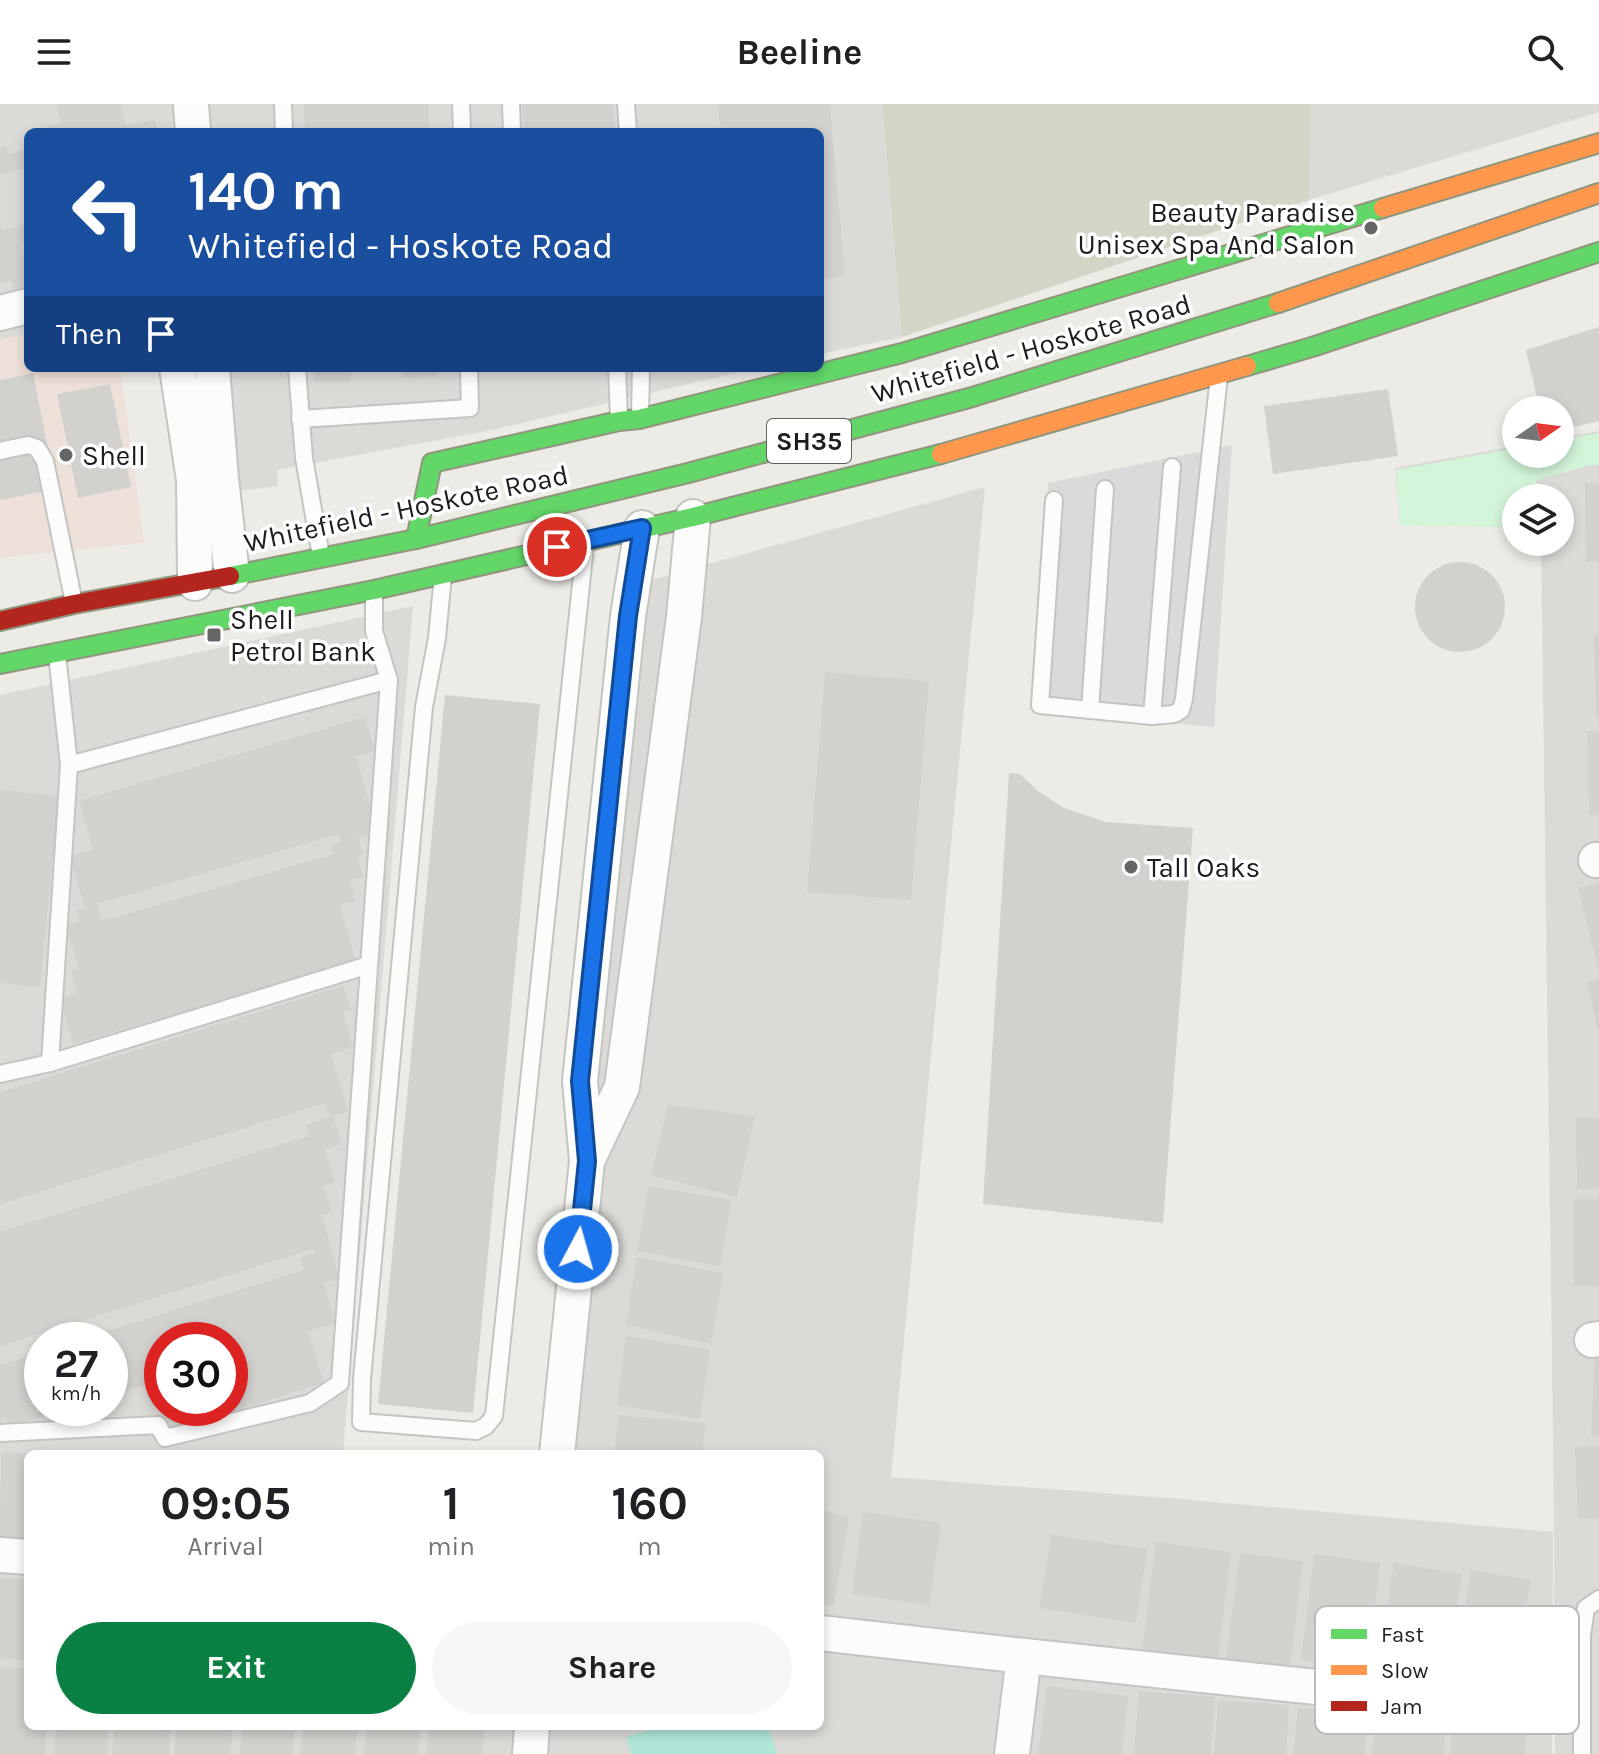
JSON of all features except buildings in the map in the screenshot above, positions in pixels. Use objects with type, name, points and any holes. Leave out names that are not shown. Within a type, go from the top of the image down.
[{"type":"main road","points":[[416,539],[432,463],[639,419],[902,353],[1599,143]]},
{"type":"main road","name":"Whitefield - Hoskote Road","points":[[0,664],[374,590],[693,517],[975,445],[1298,297],[1599,193]]},
{"type":"main road","name":"Whitefield - Hoskote Road","points":[[0,621],[416,539],[688,473],[969,398],[1130,374],[1219,374],[1312,347],[1599,252]]},
{"type":"street","points":[[191,104],[193,128]]},
{"type":"street","points":[[0,313],[24,307]]},
{"type":"street","points":[[178,372],[194,480],[195,583]]},
{"type":"street","points":[[212,372],[232,575]]},
{"type":"street","points":[[587,1161],[622,1087],[684,617],[693,517]]},
{"type":"street","points":[[557,1450],[587,1161],[580,1081],[628,616],[642,528]]},
{"type":"street","points":[[0,1555],[24,1557]]},
{"type":"street","points":[[824,1633],[1315,1687]]},
{"type":"street","points":[[1012,1754],[1024,1656]]},
{"type":"street","points":[[530,1754],[532,1730]]},
{"type":"lane","points":[[283,104],[284,128]]},
{"type":"lane","points":[[461,104],[462,128]]},
{"type":"lane","points":[[511,104],[512,128]]},
{"type":"lane","points":[[626,104],[628,128]]},
{"type":"lane","points":[[297,372],[304,458],[321,558]]},
{"type":"lane","points":[[300,419],[470,408],[469,372]]},
{"type":"lane","points":[[617,372],[619,421]]},
{"type":"lane","points":[[639,419],[641,372]]},
{"type":"lane","points":[[1054,500],[1040,705],[1152,716],[1174,714],[1181,710],[1219,374]]},
{"type":"lane","points":[[0,451],[28,445],[37,448],[45,461],[74,604]]},
{"type":"lane","points":[[1152,716],[1172,467]]},
{"type":"lane","points":[[1090,710],[1105,489]]},
{"type":"lane","points":[[444,573],[437,638],[424,707],[362,1379],[361,1422],[476,1431],[486,1426],[494,1416],[585,540]]},
{"type":"lane","points":[[0,1433],[158,1425],[165,1438],[310,1403],[340,1383],[389,680],[374,631],[374,590]]},
{"type":"lane","points":[[50,1063],[69,765],[57,653]]},
{"type":"lane","points":[[69,765],[389,680]]},
{"type":"lane","points":[[0,1074],[50,1063],[369,965]]},
{"type":"lane","points":[[1582,1754],[1582,1635],[1586,1608],[1599,1599]]},
{"type":"shaded area","points":[[0,104],[882,104],[902,337],[824,353],[824,128],[24,128],[24,334],[0,340]]},
{"type":"shaded area","points":[[882,104],[1311,104],[1309,200],[902,337]]},
{"type":"shaded area","points":[[1311,104],[1599,104],[1599,112],[1309,200]]},
{"type":"shaded area","name":"Shell","points":[[24,334],[24,372],[121,372],[144,543],[0,558],[0,340]]},
{"type":"shaded area","points":[[164,372],[740,372],[492,430],[277,470],[278,486],[182,498]]},
{"type":"shaded area","points":[[1599,431],[1599,1754],[1555,1754],[1555,1734],[1579,1734],[1579,1606],[1554,1606],[1541,556],[1574,556],[1574,484],[1502,484],[1502,527],[1400,525],[1395,468],[1502,449],[1502,468],[1574,468],[1574,435]]},
{"type":"shaded area","points":[[1232,445],[1214,727],[1030,710],[1048,483]]},
{"type":"shaded area","points":[[985,487],[891,1477],[1553,1532],[1553,1606],[1315,1606],[1315,1734],[1552,1734],[1552,1754],[0,1754],[0,695],[413,606],[343,1450],[24,1450],[24,1730],[824,1730],[824,1450],[540,1450],[626,587]]},
{"type":"green space","points":[[1599,433],[1599,465],[1537,480],[1537,484],[1502,484],[1502,527],[1400,525],[1396,470],[1502,451],[1502,468],[1574,468],[1574,437]]},
{"type":"green space","points":[[648,1730],[769,1730],[777,1754],[631,1754],[626,1737]]},
{"type":"traffic: fast","points":[[416,539],[432,463],[639,419],[902,353],[1383,208]]},
{"type":"traffic: fast","points":[[1247,366],[1599,252]]},
{"type":"traffic: fast","points":[[230,576],[416,539],[688,473],[969,398],[1278,303]]},
{"type":"traffic: fast","points":[[0,664],[374,590],[693,517],[941,454]]},
{"type":"traffic: slow","points":[[1383,208],[1599,143]]},
{"type":"traffic: slow","points":[[1278,303],[1599,193]]},
{"type":"traffic: slow","points":[[941,454],[1247,366]]},
{"type":"traffic: jam","points":[[0,621],[74,604],[230,576]]},
{"type":"place","name":"Beauty Paradise Unisex Spa And Salon","points":[[1371,228]]},
{"type":"place","name":"Shell","points":[[66,455]]},
{"type":"place","name":"Shell Petrol Bank","points":[[214,635]]},
{"type":"place","name":"Tall Oaks","points":[[1131,867]]},
{"type":"route","points":[[557,547],[642,528],[628,616],[580,1081],[587,1161],[578,1249]]}]
